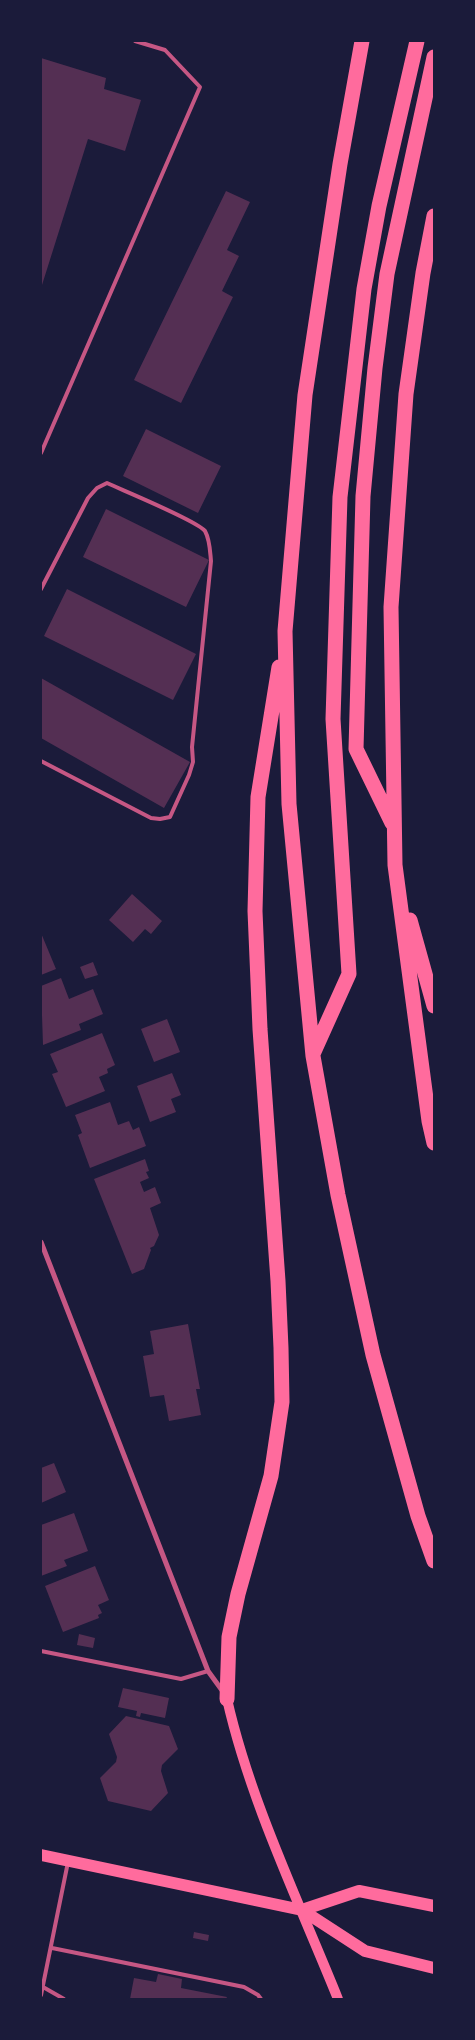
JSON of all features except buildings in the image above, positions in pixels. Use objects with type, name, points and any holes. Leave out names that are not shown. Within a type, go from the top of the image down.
[{"type":"highway","points":[[228,1699],[229,1637],[238,1594],[271,1476],[282,1402],[278,1280],[260,1029],[255,911],[258,797],[286,631],[305,395],[340,164],[362,41]]},
{"type":"highway","points":[[313,1056],[349,974],[333,719],[340,497],[364,289],[379,206],[417,41]]},
{"type":"highway","points":[[394,829],[356,748],[364,496],[375,368],[387,274],[434,57]]},
{"type":"highway","points":[[434,216],[423,274],[406,394],[391,607],[395,865],[434,1143]]},
{"type":"highway","points":[[286,631],[289,804],[313,1056],[338,1195],[373,1355],[418,1516],[434,1561]]},
{"type":"highway","points":[[395,865],[434,1006]]},
{"type":"main road","points":[[228,1699],[236,1738],[274,1843],[338,1999]]},
{"type":"main road","points":[[41,1855],[302,1910],[365,1951],[434,1968]]},
{"type":"main road","points":[[302,1910],[359,1891],[434,1906]]},
{"type":"street","points":[[41,1242],[208,1671],[228,1699]]},
{"type":"lane","points":[[41,453],[200,88],[165,50],[135,41]]},
{"type":"lane","points":[[41,589],[88,498],[97,488],[106,483],[190,521],[204,529],[208,539],[212,561],[192,747],[193,762],[170,817],[160,820],[151,818],[41,761]]},
{"type":"lane","points":[[41,1652],[181,1679],[208,1671]]},
{"type":"lane","points":[[41,1995],[68,1861]]},
{"type":"lane","points":[[52,1948],[244,1987],[258,1995],[260,1999]]},
{"type":"lane","points":[[43,1987],[64,1999]]}]
